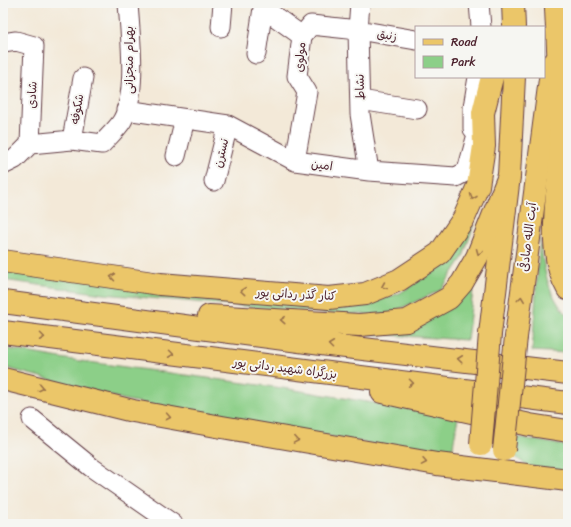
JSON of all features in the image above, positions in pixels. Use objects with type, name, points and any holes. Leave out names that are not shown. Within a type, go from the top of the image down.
[{"type":"main road","points":[[556,5],[561,143],[556,208],[556,253],[563,280],[568,288]]},
{"type":"main road","name":"آیت الله صادقی","points":[[502,472],[516,337],[535,189],[552,78],[556,5]]},
{"type":"main road","name":"کنار گذر ردانی پور","points":[[3,261],[160,284],[329,298],[365,294],[399,280],[440,253],[464,218],[478,186],[484,146],[483,113],[492,78]]},
{"type":"main road","points":[[479,469],[490,334],[509,176],[514,78]]},
{"type":"main road","points":[[30,305],[359,325],[407,321],[449,298],[462,282],[477,258],[509,176]]},
{"type":"main road","points":[[3,302],[329,345],[568,373]]},
{"type":"main road","name":"بزرگراه شهید ردانی پور","points":[[3,332],[568,403]]},
{"type":"main road","points":[[269,366],[530,425],[568,431]]},
{"type":"main road","points":[[3,379],[132,411],[335,447],[479,469],[568,480]]},
{"type":"street","name":"بهرام منجزانی","points":[[30,144],[72,140],[102,144],[122,121],[129,101],[132,65],[128,3]]},
{"type":"street","points":[[221,27],[223,3]]},
{"type":"street","name":"نشاط","points":[[360,3],[358,30],[360,114],[370,171]]},
{"type":"street","points":[[479,3],[481,26]]},
{"type":"street","points":[[256,54],[263,8],[302,36]]},
{"type":"street","name":"مولوی","points":[[295,161],[307,92],[297,76],[302,36],[311,25],[358,30]]},
{"type":"street","name":"زنبق","points":[[358,30],[415,40]]},
{"type":"street","name":"شادی","points":[[3,43],[16,41],[34,46],[30,144]]},
{"type":"street","name":"شکوفه","points":[[72,140],[83,78]]},
{"type":"street","points":[[467,171],[478,78]]},
{"type":"street","points":[[360,100],[417,109]]},
{"type":"street","name":"امین","points":[[126,110],[228,125],[295,161],[370,171],[456,176],[467,171]]},
{"type":"street","points":[[467,171],[483,113]]},
{"type":"street","points":[[176,156],[185,119]]},
{"type":"street","name":"نسترن","points":[[214,181],[228,125]]},
{"type":"street","points":[[3,165],[15,159],[30,144]]},
{"type":"street","points":[[32,419],[91,467],[173,524]]},
{"type":"green space","points":[[474,224],[463,257],[441,290],[386,315],[322,313],[103,294],[3,280],[3,270],[294,302],[366,305],[400,293],[428,275],[446,259]]},
{"type":"green space","points":[[540,238],[547,280],[555,298],[568,316],[568,353],[532,351]]},
{"type":"green space","points":[[475,274],[467,340],[369,334]]},
{"type":"green space","points":[[3,348],[66,359],[289,389],[458,417],[451,458],[126,400],[3,367]]},
{"type":"green space","points":[[516,437],[568,446],[568,472],[527,466],[516,457]]}]
